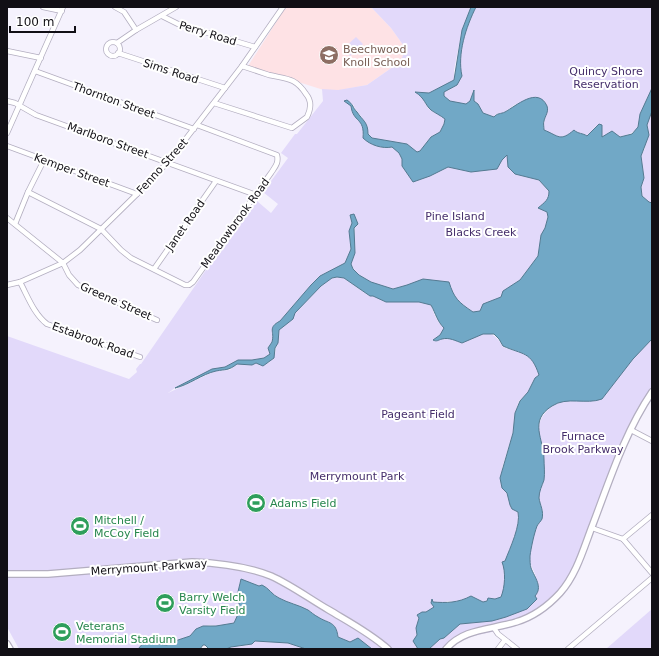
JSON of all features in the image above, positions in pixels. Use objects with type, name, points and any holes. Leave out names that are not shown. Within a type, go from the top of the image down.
[{"type":"main road","points":[[446,649],[459,638],[467,634],[516,622],[535,614],[551,602],[567,585],[592,528],[616,462],[631,430],[652,392]]},
{"type":"main road","name":"Merrymount Parkway","points":[[7,574],[48,574],[192,562],[239,567],[264,574],[284,583],[364,630],[388,649]]},
{"type":"main road","points":[[7,644],[10,649]]},
{"type":"street","points":[[7,133],[62,9],[43,7]]},
{"type":"street","points":[[115,7],[124,12],[136,30]]},
{"type":"street","name":"Sims Road","points":[[176,7],[136,30],[117,43],[110,43],[107,47],[107,51],[110,55],[114,56],[118,53],[225,88]]},
{"type":"street","name":"Fenno Street","points":[[7,285],[20,282],[63,263],[80,250],[137,194],[168,162],[196,127],[242,66],[283,7]]},
{"type":"street","name":"Perry Road","points":[[162,16],[178,24],[255,47]]},
{"type":"street","points":[[117,43],[120,49],[118,53]]},
{"type":"street","points":[[7,51],[41,58]]},
{"type":"street","points":[[214,103],[292,128],[307,117],[310,106],[310,98],[296,82],[242,66]]},
{"type":"street","name":"Thornton Street","points":[[35,71],[277,155]]},
{"type":"street","name":"Marlboro Street","points":[[7,101],[20,105],[36,115],[256,195]]},
{"type":"street","name":"Kemper Street","points":[[7,146],[137,194]]},
{"type":"street","name":"Meadowbrook Road","points":[[154,269],[185,285],[190,285],[278,164],[277,155]]},
{"type":"street","points":[[15,224],[28,192],[44,160]]},
{"type":"street","name":"Janet Road","points":[[154,269],[216,181]]},
{"type":"street","points":[[28,192],[101,229],[121,250],[132,258],[154,269]]},
{"type":"street","name":"Greene Street","points":[[7,218],[63,263],[69,275],[78,285],[157,320]]},
{"type":"street","name":"Estabrook Road","points":[[20,282],[36,312],[47,324],[140,358]]},
{"type":"street","points":[[631,430],[652,441]]},
{"type":"street","points":[[623,538],[652,515]]},
{"type":"street","points":[[592,528],[623,538],[652,573]]},
{"type":"street","points":[[568,649],[652,578]]},
{"type":"street","points":[[494,628],[504,640],[517,649]]},
{"type":"street","points":[[498,649],[504,640]]},
{"type":"shaded area","name":"Beechwood Knoll School","points":[[288,7],[371,7],[391,28],[406,49],[400,62],[367,85],[330,92],[248,66],[284,10]]},
{"type":"green space","name":"Merrymount Park","points":[[371,7],[471,7],[462,30],[454,70],[454,80],[429,93],[416,92],[422,97],[428,108],[445,119],[440,132],[431,137],[420,151],[417,152],[407,144],[372,138],[368,133],[361,116],[353,104],[351,106],[356,117],[363,126],[363,138],[386,148],[392,147],[399,153],[402,159],[402,166],[413,182],[448,167],[471,172],[502,160],[507,155],[515,174],[539,180],[549,191],[547,201],[539,208],[547,212],[548,217],[541,235],[538,256],[520,280],[503,291],[501,297],[483,304],[480,311],[473,312],[457,299],[448,282],[407,285],[393,289],[371,282],[359,275],[351,264],[354,252],[355,232],[354,214],[350,215],[352,223],[349,231],[351,249],[345,263],[320,276],[280,321],[276,323],[272,330],[272,342],[268,348],[270,354],[264,358],[238,360],[225,367],[212,369],[168,393],[215,371],[230,370],[236,364],[269,363],[275,354],[279,330],[282,326],[287,324],[295,313],[321,286],[332,278],[337,277],[344,278],[369,296],[373,296],[386,302],[419,302],[431,305],[435,315],[444,328],[440,335],[433,340],[436,341],[448,338],[462,343],[484,333],[494,336],[503,347],[526,355],[533,361],[539,375],[535,378],[528,392],[519,401],[515,413],[513,433],[502,468],[510,505],[512,509],[518,512],[519,518],[517,530],[512,543],[505,561],[502,562],[504,580],[501,598],[492,598],[483,602],[471,596],[456,602],[448,601],[442,603],[433,602],[432,600],[435,607],[419,618],[416,628],[417,635],[414,644],[418,649],[372,649],[358,638],[350,642],[338,637],[336,629],[332,624],[316,616],[307,609],[279,598],[270,592],[266,587],[250,582],[239,583],[240,588],[237,596],[239,610],[234,623],[216,626],[210,625],[196,629],[190,636],[167,645],[154,644],[146,640],[138,649],[19,649],[7,627],[7,336],[129,379],[137,372],[136,369],[257,201],[271,213],[278,204],[263,192],[288,158],[281,153],[323,101],[322,89],[338,90],[367,85],[400,62],[406,49],[391,28]]},
{"type":"green space","name":"Quincy Shore Reservation","points":[[476,7],[652,7],[652,203],[642,196],[641,187],[644,178],[641,156],[645,148],[639,127],[635,131],[623,136],[606,135],[602,137],[602,125],[596,126],[587,136],[575,133],[557,137],[544,130],[546,107],[542,100],[536,97],[514,105],[504,113],[496,114],[494,117],[483,113],[478,104],[474,101],[473,92],[470,101],[466,105],[450,101],[444,96],[444,92],[449,90],[462,76],[461,59],[463,41]]},
{"type":"green space","points":[[356,37],[363,44],[350,56],[344,48]]},
{"type":"green space","name":"Furnace Brook Parkway","points":[[652,339],[652,397],[628,441],[567,588],[548,609],[529,621],[510,628],[473,636],[458,642],[451,649],[429,649],[460,624],[492,621],[506,617],[527,609],[537,599],[535,596],[536,578],[530,558],[536,528],[542,515],[539,497],[544,479],[544,464],[539,434],[540,421],[550,408],[556,404],[568,401],[596,401],[602,399],[633,359]]},
{"type":"green space","points":[[652,609],[652,649],[606,649]]},
{"type":"green space","points":[[255,641],[288,643],[306,649],[226,649],[249,645]]},
{"type":"water","points":[[471,7],[476,7],[463,41],[461,59],[462,76],[457,85],[444,92],[444,96],[450,101],[466,104],[470,101],[474,90],[474,101],[478,104],[483,113],[494,117],[527,99],[538,98],[543,100],[547,106],[544,130],[556,136],[566,136],[574,130],[587,136],[599,124],[602,125],[602,137],[612,131],[620,137],[632,134],[638,127],[640,114],[652,88],[652,111],[647,125],[649,135],[641,156],[644,178],[641,187],[642,196],[652,203],[652,339],[633,359],[602,399],[596,401],[570,401],[558,403],[545,412],[541,418],[539,431],[543,452],[544,480],[539,498],[542,519],[537,525],[530,556],[531,568],[538,586],[535,596],[537,599],[527,609],[506,617],[492,621],[460,624],[429,649],[418,649],[413,641],[417,635],[416,628],[419,618],[417,615],[434,607],[431,603],[432,599],[433,602],[447,602],[461,600],[471,596],[483,602],[487,601],[488,598],[495,599],[501,597],[504,580],[502,562],[505,561],[517,530],[519,517],[518,512],[512,509],[510,505],[507,493],[502,488],[500,478],[513,433],[515,413],[520,401],[528,392],[535,378],[539,375],[533,362],[526,355],[503,346],[494,334],[483,334],[462,343],[447,338],[437,341],[433,340],[440,335],[444,328],[438,320],[431,305],[419,302],[386,302],[370,296],[344,278],[337,277],[332,278],[321,286],[295,313],[293,319],[279,330],[278,343],[275,348],[274,358],[263,366],[256,363],[252,365],[237,364],[229,369],[211,372],[175,388],[212,369],[225,367],[238,360],[264,358],[270,354],[268,348],[272,342],[272,330],[276,323],[280,321],[320,276],[345,263],[351,249],[349,231],[352,223],[350,215],[354,214],[358,224],[354,228],[355,253],[351,264],[353,269],[359,275],[371,282],[393,289],[423,279],[449,282],[457,299],[473,312],[480,311],[483,304],[501,297],[503,291],[520,280],[538,256],[541,235],[548,217],[547,212],[538,208],[545,202],[549,194],[549,191],[539,180],[515,174],[508,167],[507,155],[497,169],[471,172],[448,167],[413,182],[402,166],[402,159],[399,153],[392,147],[376,146],[363,138],[361,123],[354,115],[351,106],[344,101],[347,100],[352,105],[365,122],[368,134],[372,138],[407,144],[417,152],[420,151],[431,137],[440,132],[445,119],[431,110],[415,92],[429,93],[454,80],[462,30]]},
{"type":"water","points":[[241,579],[259,586],[262,585],[277,597],[305,608],[334,625],[338,637],[350,642],[358,638],[372,649],[306,649],[288,643],[255,641],[252,644],[226,649],[209,649],[203,645],[200,649],[138,649],[146,640],[154,644],[167,645],[190,636],[196,629],[203,626],[216,626],[234,623],[239,612],[239,599],[237,596]]},
{"type":"place","name":"Beechwood Knoll School","points":[[329,55]]},
{"type":"place","name":"Adams Field","points":[[256,503]]},
{"type":"place","name":"Mitchell / McCoy Field","points":[[80,526]]},
{"type":"place","name":"Barry Welch Varsity Field","points":[[165,603]]},
{"type":"place","name":"Veterans Memorial Stadium","points":[[62,632]]},
{"type":"park label","name":"Pine Island","points":[[455,216]]},
{"type":"park label","name":"Blacks Creek","points":[[481,232]]},
{"type":"park label","name":"Pageant Field","points":[[418,414]]}]
